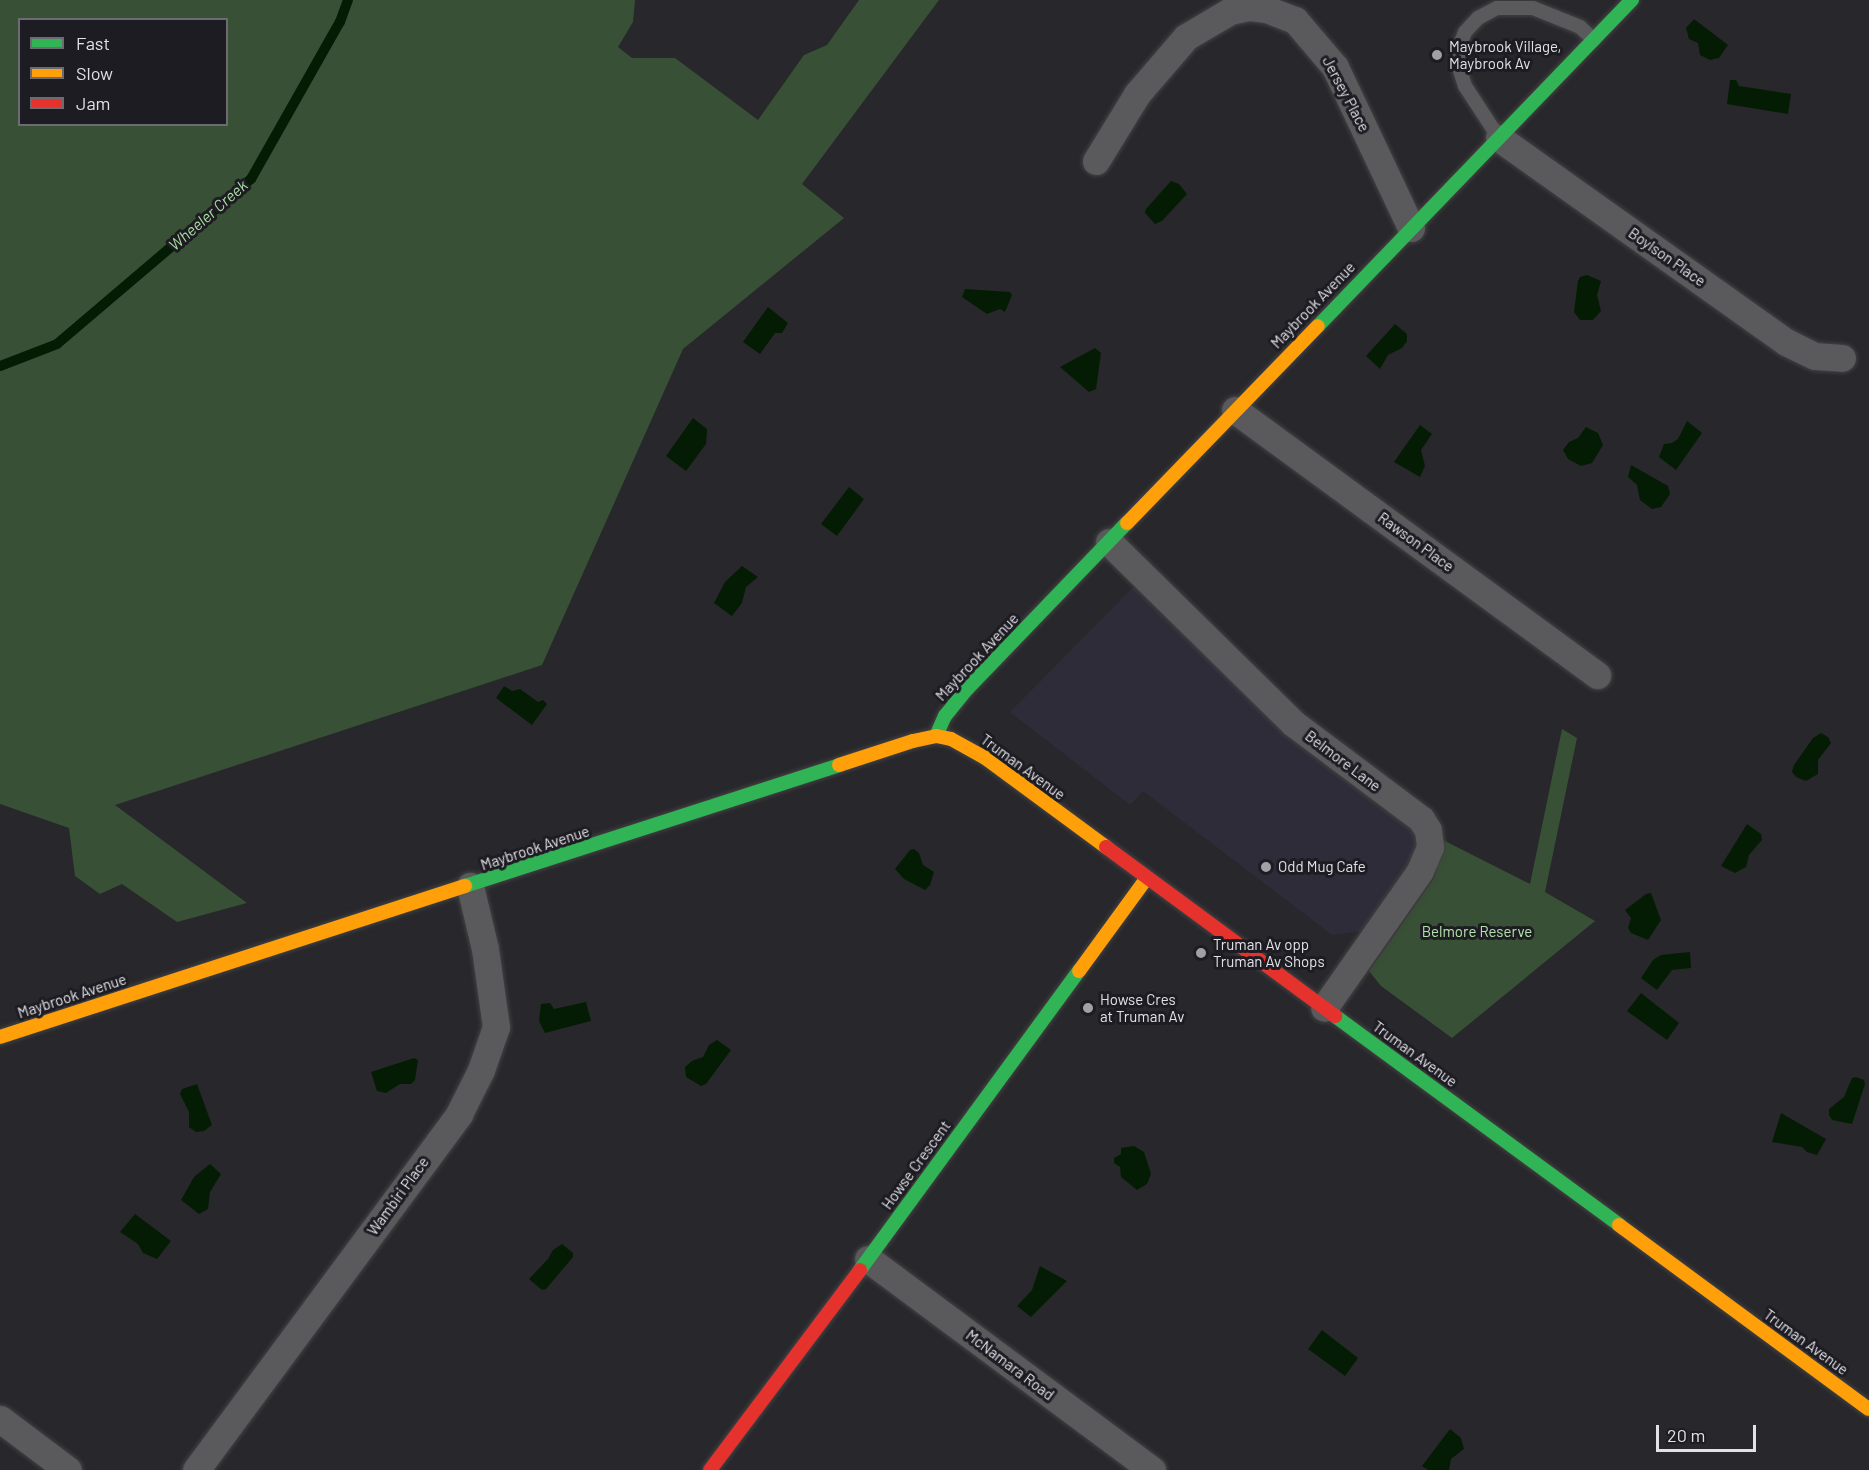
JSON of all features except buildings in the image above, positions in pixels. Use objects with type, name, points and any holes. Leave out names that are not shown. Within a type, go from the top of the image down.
[{"type":"street","name":"Maybrook Avenue","points":[[0,1037],[913,741],[936,736],[945,716],[968,688],[1595,41],[1632,0]]},
{"type":"street","name":"Jersey Place","points":[[1096,161],[1137,94],[1186,37],[1230,11],[1249,8],[1266,9],[1295,20],[1335,67],[1412,228]]},
{"type":"street","name":"Boylson Place","points":[[1499,138],[1786,342],[1815,356],[1842,358]]},
{"type":"street","name":"Rawson Place","points":[[1235,410],[1597,675]]},
{"type":"street","name":"Belmore Lane","points":[[1109,542],[1293,723],[1420,819],[1428,830],[1430,847],[1420,871],[1324,1008]]},
{"type":"street","name":"Truman Avenue","points":[[936,736],[951,739],[984,757],[1146,879],[1869,1409]]},
{"type":"street","name":"Howse Crescent","points":[[710,1470],[868,1259],[1146,879]]},
{"type":"street","name":"Wambiri Place","points":[[196,1470],[459,1114],[482,1070],[496,1027],[487,958],[470,886]]},
{"type":"street","name":"McNamara Road","points":[[868,1259],[1152,1470]]},
{"type":"street","points":[[0,1419],[68,1470]]},
{"type":"lane","points":[[1499,138],[1465,86],[1458,65],[1459,47],[1465,32],[1478,18],[1497,8],[1533,8],[1580,27],[1595,41]]},
{"type":"shaded area","points":[[1694,19],[1728,45],[1719,58],[1710,60],[1700,55],[1698,43],[1689,39],[1686,28]]},
{"type":"shaded area","points":[[1730,80],[1736,80],[1739,86],[1791,94],[1788,114],[1727,104]]},
{"type":"shaded area","points":[[1171,181],[1179,184],[1187,194],[1162,221],[1155,224],[1145,213],[1146,209]]},
{"type":"shaded area","points":[[1587,275],[1601,281],[1597,295],[1601,311],[1593,320],[1580,320],[1574,312],[1578,281],[1580,277]]},
{"type":"shaded area","points":[[965,289],[1010,292],[1012,295],[1005,312],[1000,309],[987,314],[962,297]]},
{"type":"shaded area","points":[[768,307],[788,323],[782,333],[775,333],[760,354],[743,342]]},
{"type":"shaded area","points":[[1395,324],[1407,334],[1407,341],[1402,348],[1388,355],[1380,369],[1366,356]]},
{"type":"shaded area","points":[[1095,348],[1101,353],[1096,389],[1089,392],[1060,367]]},
{"type":"shaded area","points":[[693,418],[707,429],[706,444],[686,471],[666,456]]},
{"type":"shaded area","points":[[1687,421],[1702,433],[1676,470],[1659,457],[1664,444],[1678,439]]},
{"type":"shaded area","points":[[1420,425],[1432,434],[1421,450],[1425,466],[1420,477],[1394,462]]},
{"type":"shaded area","points":[[1586,427],[1598,433],[1603,445],[1592,463],[1581,466],[1568,459],[1563,450],[1569,442],[1578,438]]},
{"type":"shaded area","points":[[1631,465],[1668,486],[1670,494],[1661,507],[1652,509],[1640,500],[1637,485],[1628,477]]},
{"type":"shaded area","points":[[849,487],[864,499],[837,536],[821,524]]},
{"type":"shaded area","points":[[742,566],[758,577],[746,587],[742,603],[732,616],[714,603],[725,582]]},
{"type":"shaded area","points":[[1135,585],[1277,725],[1408,825],[1416,835],[1418,847],[1415,858],[1363,931],[1332,935],[1143,791],[1130,805],[1010,712]]},
{"type":"shaded area","points":[[504,686],[512,691],[520,689],[538,702],[543,700],[547,704],[532,725],[496,698]]},
{"type":"shaded area","points":[[1821,733],[1828,737],[1831,743],[1818,760],[1818,774],[1806,781],[1796,777],[1792,772],[1794,765],[1813,738]]},
{"type":"shaded area","points":[[1747,824],[1761,834],[1762,840],[1749,855],[1746,867],[1735,873],[1721,866]]},
{"type":"shaded area","points":[[914,849],[919,853],[923,865],[934,872],[930,885],[925,890],[904,879],[895,869],[910,850]]},
{"type":"shaded area","points":[[1651,893],[1661,920],[1648,940],[1631,933],[1628,928],[1631,918],[1625,910],[1646,894]]},
{"type":"shaded area","points":[[1690,952],[1691,968],[1672,970],[1657,990],[1641,978],[1653,960],[1661,955]]},
{"type":"shaded area","points":[[1641,993],[1679,1023],[1667,1040],[1627,1011]]},
{"type":"shaded area","points":[[586,1002],[591,1021],[545,1033],[539,1021],[541,1004],[550,1003],[554,1009]]},
{"type":"shaded area","points":[[717,1040],[731,1050],[706,1084],[701,1086],[686,1077],[685,1067],[692,1061],[703,1057],[709,1045]]},
{"type":"shaded area","points":[[414,1058],[418,1060],[415,1080],[411,1084],[400,1084],[386,1093],[377,1091],[371,1072]]},
{"type":"shaded area","points":[[1852,1078],[1864,1080],[1865,1084],[1852,1124],[1832,1120],[1829,1109],[1844,1097]]},
{"type":"shaded area","points":[[197,1084],[212,1125],[204,1131],[196,1132],[189,1127],[189,1112],[180,1094],[182,1089]]},
{"type":"shaded area","points":[[1781,1113],[1826,1139],[1817,1155],[1807,1152],[1802,1147],[1772,1142]]},
{"type":"shaded area","points":[[1134,1146],[1144,1152],[1151,1174],[1147,1184],[1137,1190],[1121,1177],[1120,1167],[1114,1163],[1114,1158],[1121,1154],[1121,1148]]},
{"type":"shaded area","points":[[210,1164],[221,1174],[210,1192],[208,1209],[199,1214],[181,1200],[194,1177]]},
{"type":"shaded area","points":[[135,1214],[171,1241],[157,1259],[143,1253],[138,1244],[120,1232]]},
{"type":"shaded area","points":[[562,1244],[573,1253],[573,1257],[546,1289],[542,1290],[529,1279],[548,1259],[553,1250]]},
{"type":"shaded area","points":[[1040,1266],[1067,1281],[1031,1317],[1017,1306],[1032,1290]]},
{"type":"shaded area","points":[[1322,1330],[1358,1358],[1345,1376],[1308,1349]]},
{"type":"shaded area","points":[[1450,1429],[1461,1438],[1464,1449],[1451,1459],[1449,1470],[1428,1470],[1422,1466]]},
{"type":"green space","points":[[0,0],[635,0],[633,22],[618,47],[632,58],[675,58],[758,120],[804,55],[827,45],[859,0],[939,0],[802,184],[844,218],[683,349],[542,665],[115,805],[247,903],[177,922],[122,884],[100,894],[75,876],[69,828],[0,804]]},
{"type":"green space","name":"Belmore Reserve","points":[[1562,729],[1577,738],[1545,892],[1595,921],[1452,1038],[1381,986],[1369,971],[1434,878],[1439,860],[1439,838],[1530,884]]},
{"type":"waterway","name":"Wheeler Creek","points":[[0,366],[57,344],[251,179],[340,22],[348,0]]},
{"type":"traffic: fast","points":[[1318,326],[1632,0]]},
{"type":"traffic: fast","points":[[936,736],[945,716],[968,688],[1127,523]]},
{"type":"traffic: fast","points":[[465,886],[839,765]]},
{"type":"traffic: fast","points":[[860,1270],[1079,971]]},
{"type":"traffic: fast","points":[[1335,1016],[1619,1225]]},
{"type":"traffic: slow","points":[[1127,523],[1318,326]]},
{"type":"traffic: slow","points":[[839,765],[913,741],[936,736],[951,739],[984,757],[1106,847]]},
{"type":"traffic: slow","points":[[1079,971],[1146,879]]},
{"type":"traffic: slow","points":[[0,1037],[465,886]]},
{"type":"traffic: slow","points":[[1619,1225],[1869,1409]]},
{"type":"traffic: jam","points":[[1106,847],[1335,1016]]},
{"type":"traffic: jam","points":[[710,1470],[860,1270]]},
{"type":"place","name":"Maybrook Village, Maybrook Av","points":[[1437,55]]},
{"type":"place","name":"Odd Mug Cafe","points":[[1266,867]]},
{"type":"place","name":"Truman Av opp Truman Av Shops","points":[[1201,953]]},
{"type":"place","name":"Howse Cres at Truman Av","points":[[1088,1008]]}]
